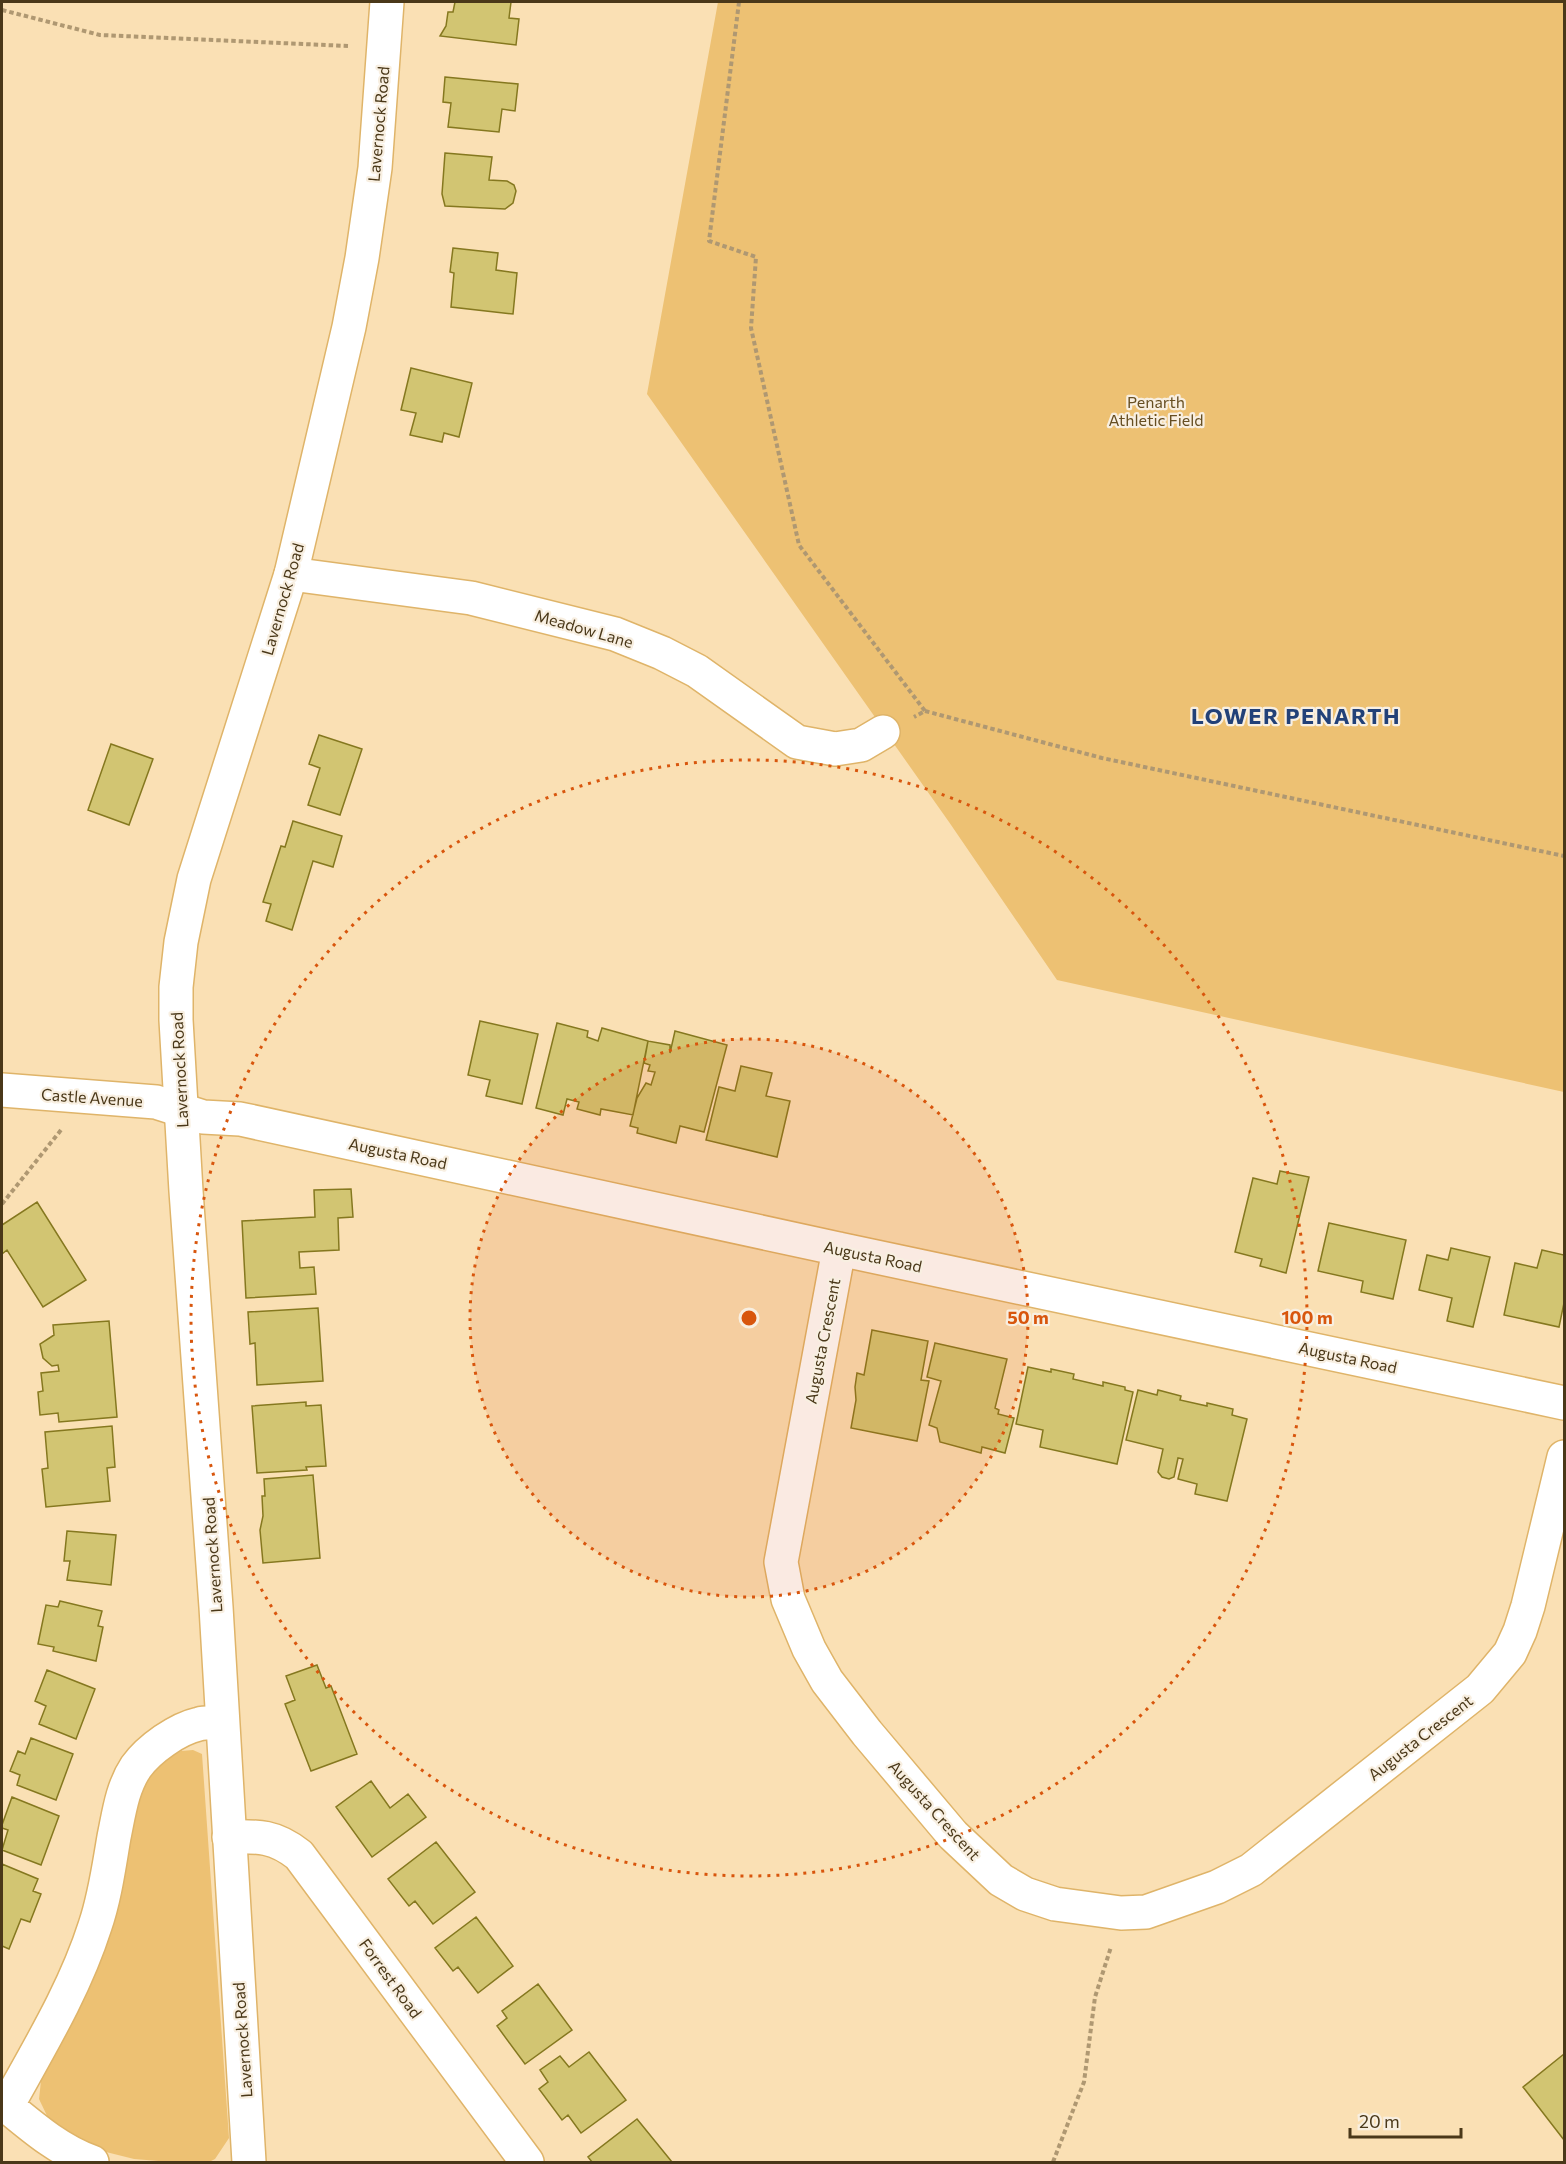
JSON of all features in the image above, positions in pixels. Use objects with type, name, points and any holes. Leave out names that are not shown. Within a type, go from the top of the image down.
[{"type":"street","name":"Lavernock Road","points":[[249,2163],[216,1607],[195,1341],[176,987],[187,908],[194,879],[291,574],[349,327],[375,168],[387,2]]},
{"type":"street","name":"Meadow Lane","points":[[291,574],[471,598],[615,634],[662,653],[697,671],[797,742],[835,749],[861,745],[883,732]]},
{"type":"street","name":"Castle Avenue","points":[[2,1090],[156,1102],[181,1111]]},
{"type":"street","name":"Augusta Road","points":[[181,1111],[202,1117],[240,1119],[1564,1403]]},
{"type":"street","name":"Augusta Crescent","points":[[840,1249],[781,1562],[791,1608],[809,1649],[827,1681],[867,1733],[946,1827],[1001,1880],[1025,1894],[1055,1904],[1121,1912],[1146,1912],[1217,1887],[1251,1870],[1480,1689],[1510,1653],[1520,1631],[1564,1457]]},
{"type":"street","points":[[92,2163],[74,2156],[4,2104],[70,1987],[88,1946],[102,1900],[120,1806],[128,1781],[137,1766],[152,1751],[172,1737],[200,1723],[222,1723]]},
{"type":"street","name":"Forrest Road","points":[[229,1837],[272,1838],[299,1855],[527,2163]]},
{"type":"path","points":[[739,2],[709,241],[756,257],[751,328],[799,545],[925,711],[1102,758],[1564,856]]},
{"type":"path","points":[[2,10],[100,35],[385,48]]},
{"type":"path","points":[[883,732],[925,711]]},
{"type":"path","points":[[2,1204],[87,1098]]},
{"type":"path","points":[[1053,2163],[1084,2082],[1095,1997],[1121,1912]]},
{"type":"green space","name":"Penarth Athletic Field","points":[[718,2],[1564,2],[1564,1092],[1057,980],[949,822],[647,394]]},
{"type":"green space","points":[[193,1750],[202,1754],[229,2138],[215,2159],[209,2162],[134,2159],[94,2149],[50,2122],[39,2099],[41,2081],[104,1951],[116,1911],[140,1790],[152,1771],[168,1758],[181,1751]]},
{"type":"building","points":[[455,2],[511,2],[509,18],[519,19],[516,45],[440,36],[446,26],[448,12],[453,12]]},
{"type":"building","points":[[445,77],[518,84],[515,111],[502,109],[499,132],[448,127],[451,103],[443,102]]},
{"type":"building","points":[[445,153],[492,157],[489,180],[507,181],[514,185],[516,191],[513,203],[505,209],[445,206],[442,194]]},
{"type":"building","points":[[453,248],[498,253],[496,270],[517,273],[513,314],[451,307],[454,273],[450,272]]},
{"type":"building","points":[[411,368],[472,383],[459,437],[444,433],[442,442],[410,435],[416,413],[401,410]]},
{"type":"building","points":[[319,735],[362,749],[340,815],[308,805],[320,768],[309,764]]},
{"type":"building","points":[[111,744],[153,759],[129,825],[88,810]]},
{"type":"building","points":[[293,821],[342,836],[333,867],[313,861],[292,930],[266,921],[271,904],[263,902],[281,846],[285,847]]},
{"type":"building","points":[[480,1021],[538,1034],[522,1104],[486,1096],[490,1080],[468,1075]]},
{"type":"building","points":[[557,1023],[588,1031],[587,1037],[598,1041],[602,1028],[648,1041],[633,1115],[601,1109],[600,1115],[577,1109],[579,1102],[567,1099],[563,1115],[536,1108]]},
{"type":"building","points":[[675,1031],[727,1045],[704,1132],[680,1126],[676,1143],[637,1133],[638,1128],[630,1126],[637,1098],[646,1083],[651,1085],[655,1072],[648,1071],[650,1065],[644,1063],[648,1041],[670,1045],[670,1053]]},
{"type":"building","points":[[741,1066],[772,1073],[766,1096],[790,1101],[777,1157],[706,1140],[719,1087],[735,1091]]},
{"type":"building","points":[[1280,1171],[1309,1177],[1286,1273],[1260,1266],[1262,1259],[1235,1252],[1253,1178],[1277,1184]]},
{"type":"building","points":[[351,1189],[353,1217],[338,1218],[339,1250],[299,1252],[300,1268],[314,1267],[316,1294],[246,1298],[242,1221],[315,1217],[314,1190]]},
{"type":"building","points":[[37,1202],[86,1280],[43,1307],[7,1250],[2,1254],[2,1225]]},
{"type":"building","points":[[1329,1223],[1406,1240],[1393,1299],[1361,1292],[1363,1281],[1318,1271]]},
{"type":"building","points":[[1451,1248],[1490,1257],[1473,1327],[1447,1321],[1452,1298],[1419,1290],[1427,1255],[1448,1260]]},
{"type":"building","points":[[1542,1250],[1564,1255],[1564,1303],[1559,1327],[1504,1315],[1515,1263],[1537,1268]]},
{"type":"building","points":[[318,1308],[323,1381],[257,1385],[255,1343],[250,1344],[248,1312]]},
{"type":"building","points":[[109,1321],[117,1417],[59,1422],[58,1413],[40,1415],[38,1392],[43,1391],[41,1373],[59,1371],[58,1365],[52,1366],[43,1358],[40,1344],[54,1335],[53,1325]]},
{"type":"building","points":[[872,1330],[928,1341],[921,1380],[929,1381],[917,1441],[851,1428],[856,1400],[857,1373],[864,1375]]},
{"type":"building","points":[[935,1343],[1007,1359],[995,1408],[999,1410],[998,1414],[1014,1418],[1005,1453],[982,1447],[981,1453],[940,1442],[937,1428],[929,1425],[941,1381],[927,1377]]},
{"type":"building","points":[[1028,1367],[1074,1374],[1073,1379],[1103,1386],[1103,1382],[1125,1387],[1125,1390],[1133,1392],[1117,1464],[1040,1447],[1043,1430],[1016,1424]]},
{"type":"building","points":[[1138,1390],[1157,1395],[1158,1390],[1181,1396],[1180,1400],[1233,1409],[1232,1415],[1247,1419],[1227,1501],[1195,1494],[1197,1484],[1178,1479],[1183,1459],[1178,1458],[1174,1477],[1169,1479],[1162,1477],[1158,1472],[1163,1449],[1126,1440]]},
{"type":"building","points":[[306,1402],[306,1406],[321,1405],[326,1466],[306,1467],[307,1470],[257,1473],[252,1406]]},
{"type":"building","points":[[112,1426],[115,1467],[107,1468],[110,1501],[46,1507],[42,1469],[48,1468],[45,1432]]},
{"type":"building","points":[[313,1475],[320,1558],[263,1563],[260,1530],[263,1516],[262,1496],[265,1496],[264,1479]]},
{"type":"building","points":[[67,1531],[116,1535],[111,1585],[67,1580],[70,1561],[64,1561]]},
{"type":"building","points":[[60,1601],[102,1611],[98,1626],[103,1627],[96,1661],[53,1651],[54,1647],[38,1644],[46,1605],[58,1607]]},
{"type":"building","points":[[317,1665],[326,1688],[331,1686],[357,1754],[311,1771],[285,1704],[295,1700],[286,1676]]},
{"type":"building","points":[[47,1670],[95,1689],[76,1739],[39,1724],[46,1706],[35,1701]]},
{"type":"building","points":[[31,1738],[73,1754],[56,1800],[17,1785],[20,1775],[10,1771],[18,1751],[25,1754]]},
{"type":"building","points":[[371,1781],[390,1808],[408,1794],[426,1817],[372,1857],[336,1807]]},
{"type":"building","points":[[12,1797],[59,1816],[41,1865],[2,1850],[8,1830],[2,1828],[2,1825]]},
{"type":"building","points":[[436,1842],[475,1892],[433,1924],[415,1901],[409,1906],[388,1879]]},
{"type":"building","points":[[2,1864],[38,1879],[33,1891],[41,1894],[30,1922],[21,1919],[9,1949],[2,1946]]},
{"type":"building","points":[[476,1917],[513,1966],[478,1993],[458,1967],[453,1971],[435,1948]]},
{"type":"building","points":[[538,1984],[572,2030],[525,2064],[497,2026],[507,2018],[502,2011]]},
{"type":"building","points":[[589,2052],[626,2100],[581,2133],[568,2115],[562,2120],[539,2089],[548,2082],[540,2070],[560,2056],[569,2067]]},
{"type":"building","points":[[1564,2054],[1564,2140],[1523,2087]]},
{"type":"building","points":[[637,2119],[672,2162],[592,2162],[588,2157]]},
{"type":"district","name":"LOWER PENARTH","points":[[1296,715]]}]
